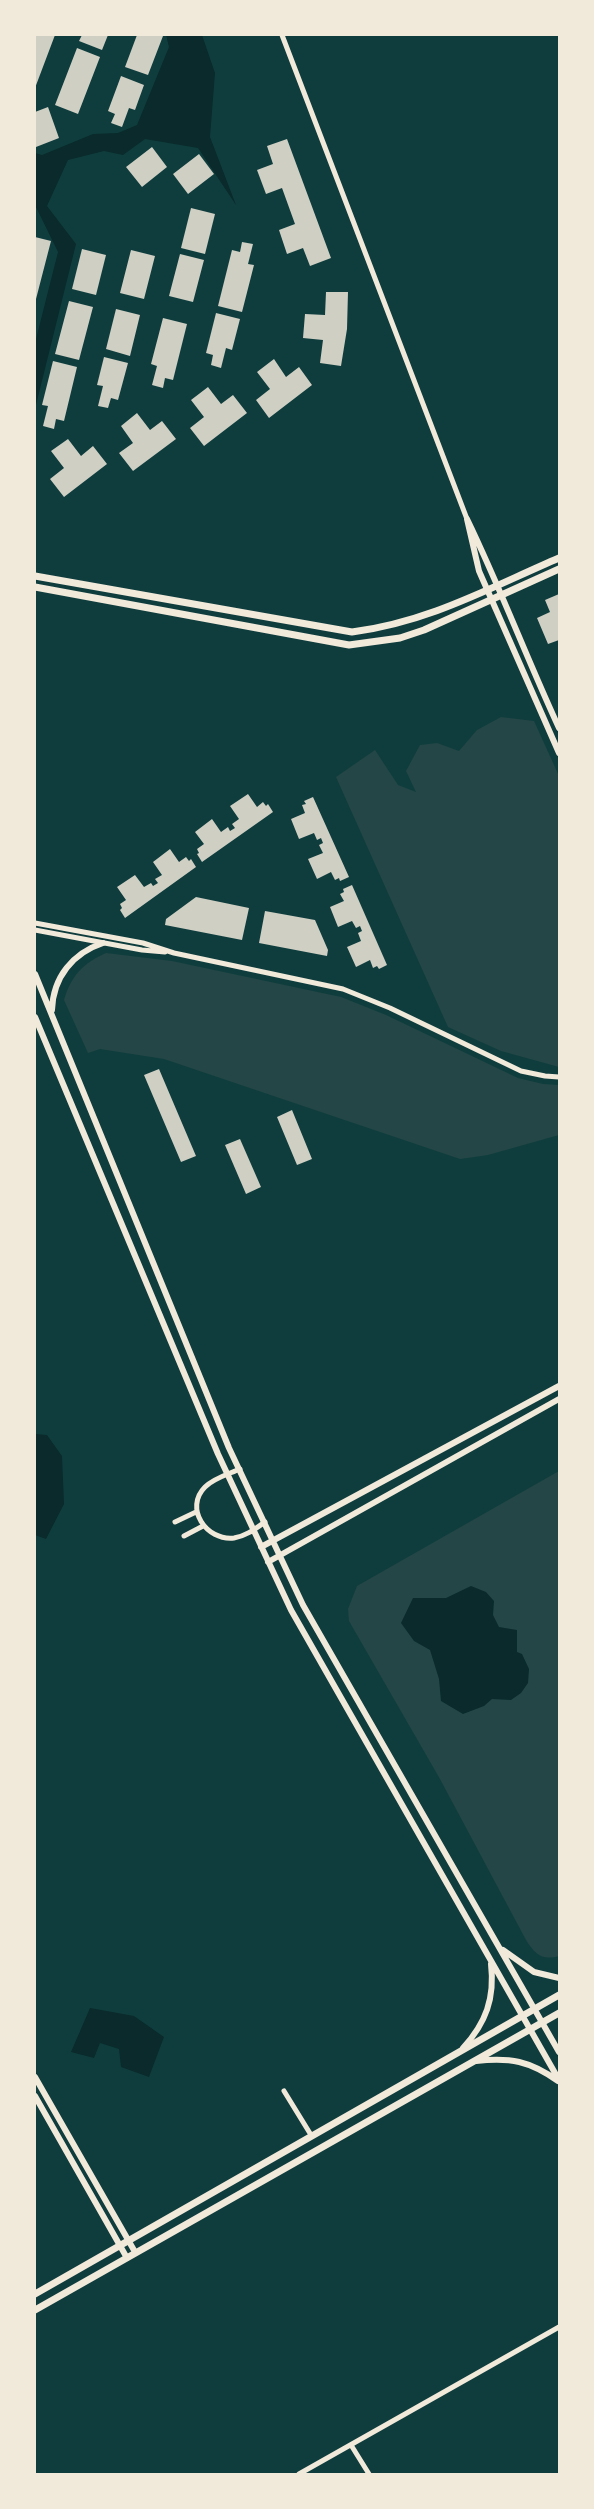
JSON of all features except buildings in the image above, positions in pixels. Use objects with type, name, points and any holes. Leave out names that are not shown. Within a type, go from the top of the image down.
[{"type":"main road","points":[[35,576],[352,632],[394,626],[418,619],[559,558]]},
{"type":"main road","points":[[35,587],[349,645],[400,638],[559,569]]},
{"type":"main road","points":[[35,2294],[559,1995]]},
{"type":"main road","points":[[35,2310],[559,2013]]},
{"type":"street","points":[[282,35],[467,519],[498,585],[559,728]]},
{"type":"street","points":[[467,519],[479,571],[559,753]]},
{"type":"street","points":[[35,923],[143,943],[174,953],[343,989],[382,1004],[521,1070],[544,1076],[559,1077]]},
{"type":"street","points":[[35,930],[142,950],[174,953]]},
{"type":"street","points":[[52,1013],[56,986],[65,969],[86,950],[103,943]]},
{"type":"street","points":[[35,974],[240,1469],[303,1605],[559,2052]]},
{"type":"street","points":[[35,1017],[227,1475],[291,1610],[362,1738],[559,2081]]},
{"type":"street","points":[[262,1547],[559,1386]]},
{"type":"street","points":[[268,1562],[559,1399]]},
{"type":"street","points":[[240,1469],[203,1490],[200,1494],[196,1512],[203,1526],[218,1536],[231,1538],[242,1536],[265,1522]]},
{"type":"street","points":[[175,1522],[196,1512]]},
{"type":"street","points":[[184,1536],[203,1526]]},
{"type":"street","points":[[500,1948],[534,1972],[559,1978]]},
{"type":"street","points":[[462,2049],[484,2020],[493,1981],[490,1960]]},
{"type":"street","points":[[475,2061],[501,2058],[524,2062],[544,2071],[559,2081]]},
{"type":"street","points":[[35,2077],[136,2252]]},
{"type":"street","points":[[284,2090],[311,2135]]},
{"type":"street","points":[[35,2096],[126,2258]]},
{"type":"street","points":[[299,2474],[559,2327]]},
{"type":"street","points":[[351,2445],[369,2474]]},
{"type":"shaded area","points":[[166,35],[202,35],[215,73],[210,137],[236,205],[198,148],[145,139],[123,155],[104,151],[68,160],[47,206],[76,244],[35,409],[35,343],[58,252],[35,205],[35,153],[42,155],[93,134],[118,133],[137,125],[169,47]]},
{"type":"shaded area","points":[[501,717],[534,721],[559,776],[559,1067],[501,1051],[448,1027],[336,777],[375,750],[398,785],[416,792],[406,771],[420,745],[437,743],[459,751],[477,730]]},
{"type":"shaded area","points":[[106,953],[172,961],[341,997],[386,1015],[518,1078],[543,1084],[559,1085],[559,1135],[488,1155],[460,1159],[164,1059],[100,1049],[88,1053],[64,1000],[70,984],[79,971],[91,961]]},
{"type":"shaded area","points":[[35,1434],[47,1435],[62,1456],[64,1504],[46,1539],[35,1535]]},
{"type":"shaded area","points":[[559,1471],[559,1956],[548,1958],[536,1953],[526,1940],[440,1779],[349,1621],[348,1609],[357,1586]]},
{"type":"shaded area","points":[[471,1586],[486,1592],[494,1601],[493,1615],[499,1627],[517,1630],[517,1652],[522,1654],[529,1669],[528,1683],[521,1693],[511,1700],[492,1699],[484,1706],[463,1714],[441,1701],[439,1679],[430,1650],[414,1641],[401,1623],[413,1598],[446,1598]]},
{"type":"shaded area","points":[[90,2008],[134,2016],[164,2037],[149,2077],[121,2067],[119,2049],[100,2043],[94,2058],[71,2052]]}]
